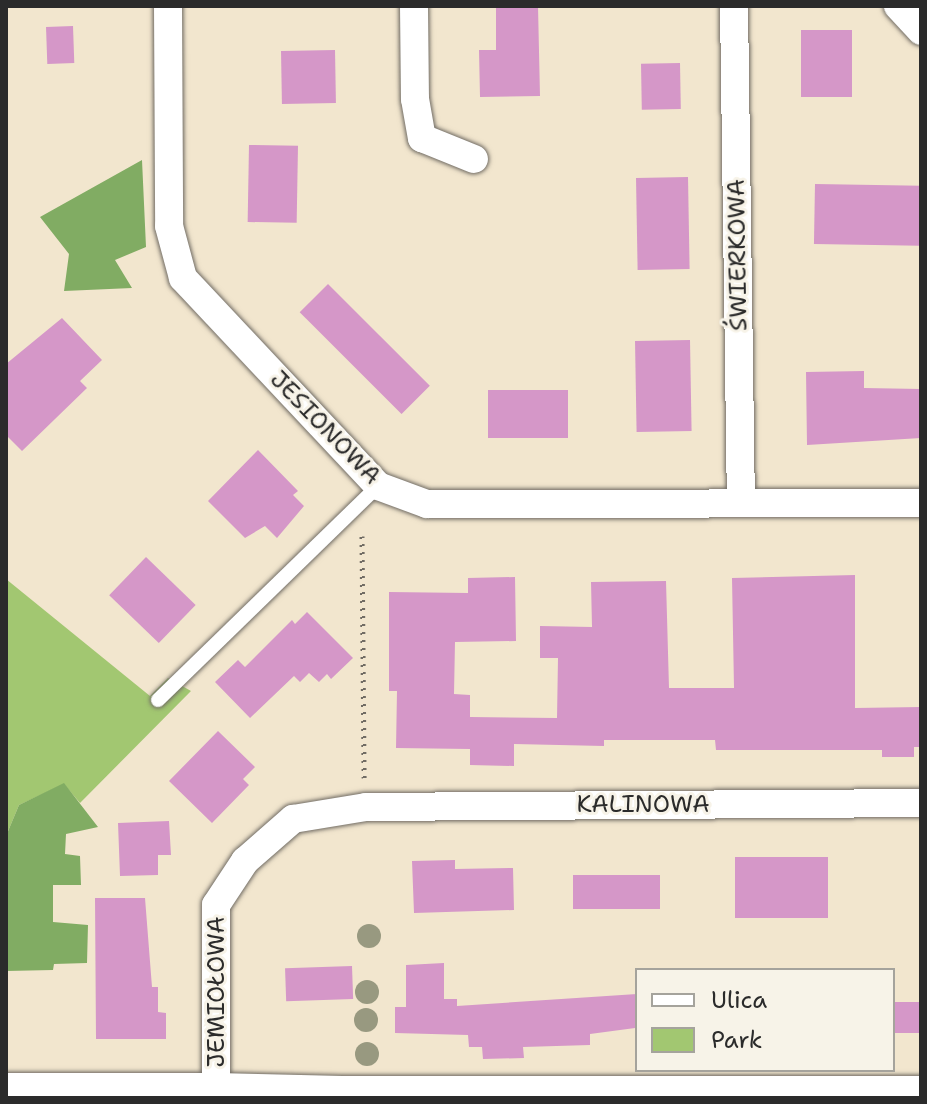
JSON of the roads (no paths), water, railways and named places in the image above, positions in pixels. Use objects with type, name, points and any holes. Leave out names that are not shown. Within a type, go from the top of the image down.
[{"type":"street","name":"JESIONOWA","points":[[168,6],[169,226],[183,278],[371,494],[427,504],[921,503]]},
{"type":"street","points":[[414,6],[415,99],[422,138],[474,159]]},
{"type":"street","name":"ŚWIERKOWA","points":[[734,6],[741,503]]},
{"type":"street","points":[[898,6],[921,31]]},
{"type":"street","name":"KALINOWA","points":[[366,807],[921,803]]},
{"type":"street","name":"JEMIOŁOWA","points":[[366,807],[293,819],[245,861],[216,905],[216,1087],[342,1094],[921,1090]]},
{"type":"street","points":[[6,1087],[88,1094],[216,1087]]},
{"type":"lane","points":[[158,700],[371,494]]}]
